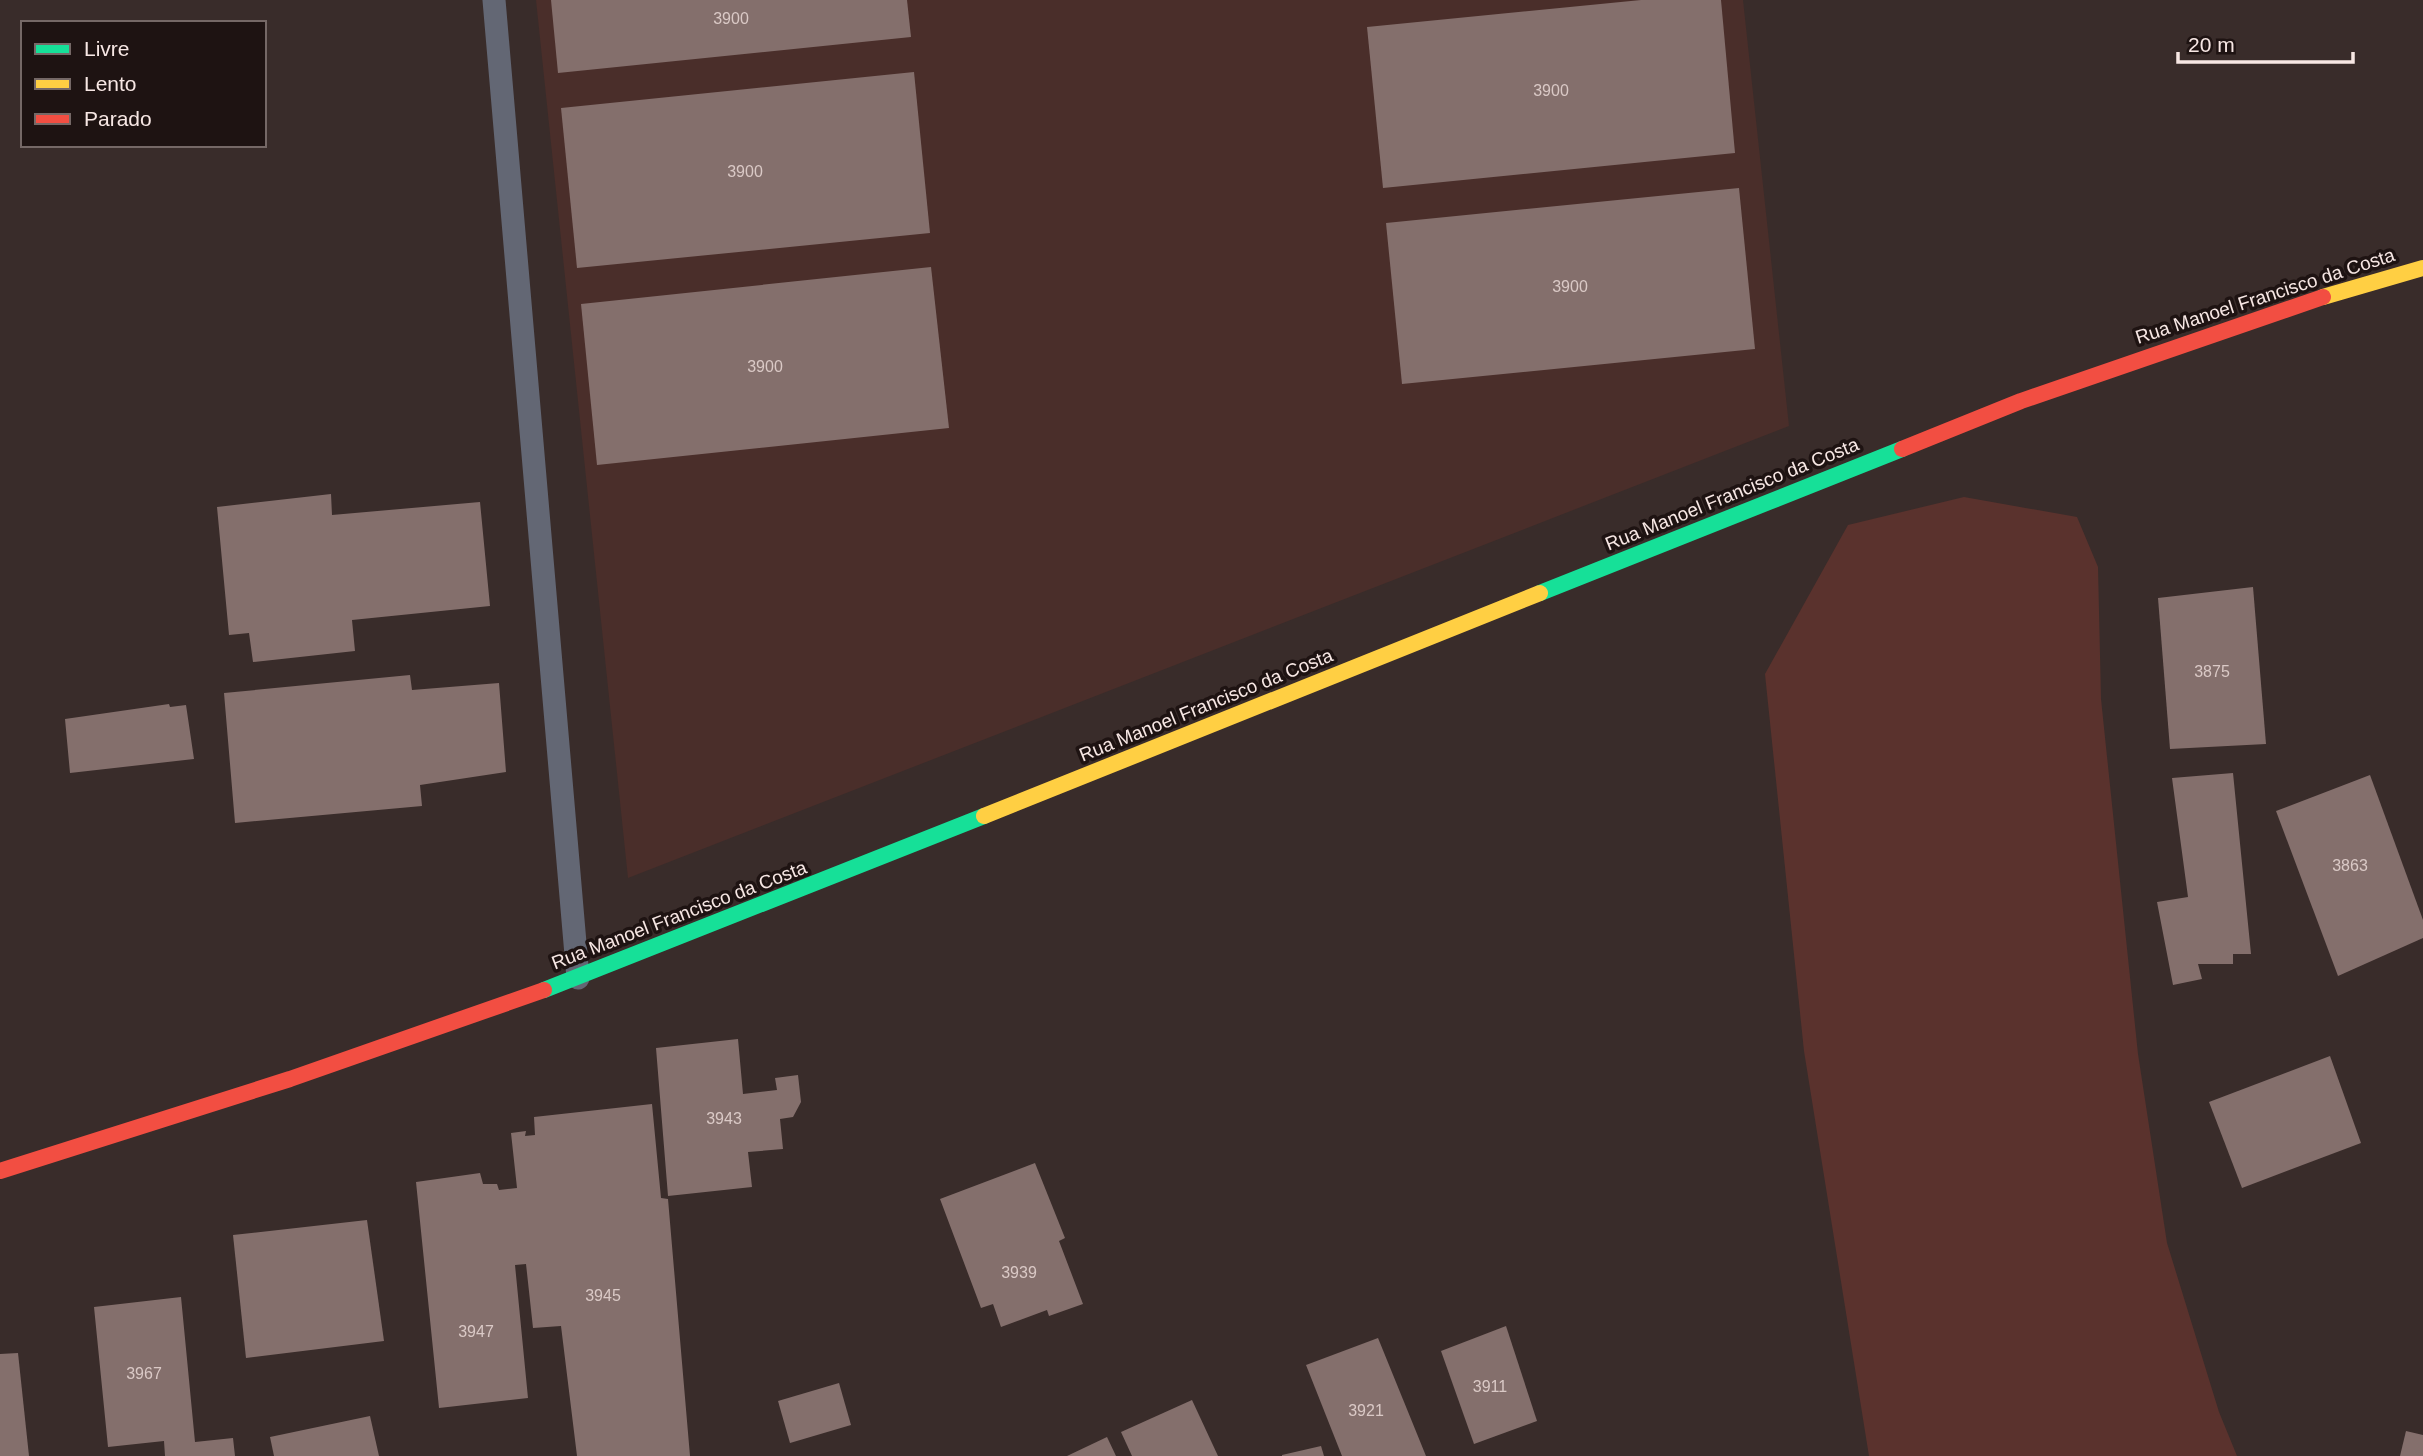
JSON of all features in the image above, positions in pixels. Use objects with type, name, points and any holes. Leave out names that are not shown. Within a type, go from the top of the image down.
[{"type":"main road","name":"Rua Manoel Francisco da Costa","points":[[0,1171],[265,1088],[578,978],[2021,401],[2176,345],[2328,295],[2423,268]]},
{"type":"lane","points":[[494,0],[578,978]]},
{"type":"shaded area","points":[[536,0],[1743,0],[1789,426],[628,878]]},
{"type":"shaded area","points":[[1964,497],[2077,517],[2098,567],[2101,699],[2138,1054],[2167,1243],[2219,1412],[2237,1456],[1869,1456],[1804,1051],[1765,674],[1848,525]]},
{"type":"building","points":[[551,0],[907,0],[911,37],[558,73]]},
{"type":"building","points":[[1641,0],[1721,0],[1735,153],[1383,188],[1367,27]]},
{"type":"building","points":[[914,72],[930,233],[577,268],[561,108]]},
{"type":"building","points":[[1739,188],[1755,349],[1402,384],[1386,223]]},
{"type":"building","points":[[931,267],[949,428],[597,465],[581,304]]},
{"type":"building","points":[[331,494],[332,515],[480,502],[490,606],[352,620],[355,651],[253,662],[249,633],[229,635],[217,507]]},
{"type":"building","points":[[2253,587],[2266,744],[2170,749],[2158,598]]},
{"type":"building","points":[[410,675],[412,690],[499,683],[506,772],[420,785],[422,806],[235,823],[224,693]]},
{"type":"building","points":[[169,704],[170,707],[186,705],[194,759],[70,773],[65,719]]},
{"type":"building","points":[[2233,773],[2251,954],[2233,954],[2233,964],[2198,964],[2202,979],[2173,985],[2157,902],[2188,897],[2172,778]]},
{"type":"building","points":[[2370,775],[2423,920],[2423,938],[2338,976],[2276,811]]},
{"type":"building","points":[[738,1039],[743,1094],[777,1090],[775,1078],[798,1075],[801,1102],[793,1117],[780,1119],[783,1149],[748,1152],[752,1187],[668,1196],[656,1048]]},
{"type":"building","points":[[2330,1056],[2361,1143],[2242,1188],[2209,1102]]},
{"type":"building","points":[[652,1104],[661,1198],[668,1199],[690,1456],[577,1456],[561,1326],[533,1328],[526,1264],[515,1265],[528,1398],[439,1408],[416,1182],[480,1173],[483,1184],[497,1184],[499,1190],[517,1188],[511,1133],[526,1131],[525,1136],[535,1135],[534,1117]]},
{"type":"building","points":[[1035,1163],[1065,1238],[1059,1241],[1083,1304],[1049,1316],[1047,1310],[1001,1327],[993,1304],[981,1308],[940,1199]]},
{"type":"building","points":[[367,1220],[384,1341],[246,1358],[233,1235]]},
{"type":"building","points":[[181,1297],[195,1442],[233,1438],[235,1456],[165,1456],[164,1441],[108,1447],[94,1307]]},
{"type":"building","points":[[1506,1326],[1537,1421],[1474,1444],[1441,1351]]},
{"type":"building","points":[[1378,1338],[1426,1456],[1342,1456],[1306,1365]]},
{"type":"building","points":[[18,1353],[29,1456],[0,1456],[0,1354]]},
{"type":"building","points":[[839,1383],[851,1425],[790,1443],[778,1401]]},
{"type":"building","points":[[1192,1400],[1218,1456],[1132,1456],[1121,1432]]},
{"type":"building","points":[[370,1416],[379,1456],[274,1456],[270,1437]]},
{"type":"building","points":[[2406,1431],[2423,1435],[2423,1456],[2400,1456]]},
{"type":"building","points":[[1107,1437],[1116,1456],[1067,1456]]},
{"type":"building","points":[[1321,1446],[1324,1456],[1282,1456],[1282,1455]]},
{"type":"traffic: fast","points":[[1540,593],[1902,449]]},
{"type":"traffic: fast","points":[[544,990],[984,816]]},
{"type":"traffic: slow","points":[[2323,297],[2423,268]]},
{"type":"traffic: slow","points":[[984,816],[1540,593]]},
{"type":"traffic: jam","points":[[1902,449],[2021,401],[2323,297]]},
{"type":"traffic: jam","points":[[0,1171],[290,1079],[544,990]]}]
